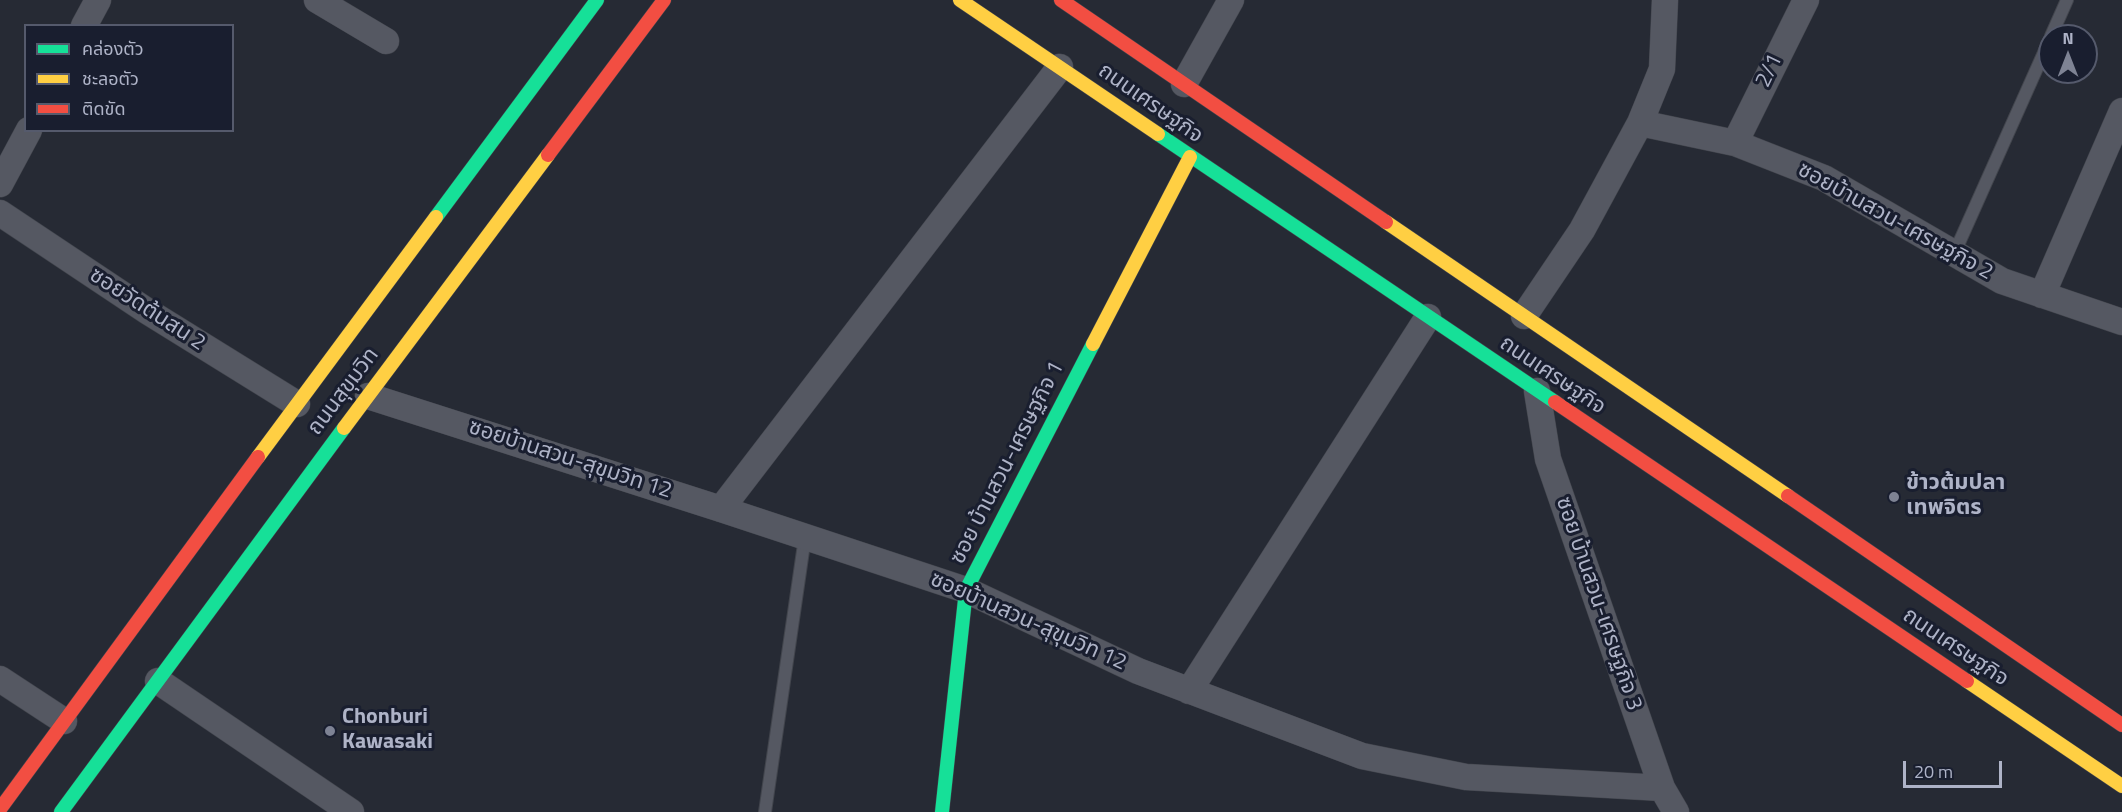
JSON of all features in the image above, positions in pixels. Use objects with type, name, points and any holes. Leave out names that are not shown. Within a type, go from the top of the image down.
[{"type":"main road","name":"ถนนสุขุมวิท","points":[[0,809],[597,0]]},
{"type":"main road","name":"ถนนสุขุมวิท","points":[[61,812],[664,0]]},
{"type":"main road","name":"ถนนเศรษฐกิจ","points":[[960,0],[2122,786]]},
{"type":"main road","name":"ถนนเศรษฐกิจ","points":[[1061,0],[2122,725]]},
{"type":"main road","name":"ซอย บ้านสวน-เศรษฐกิจ 1","points":[[942,812],[966,590],[1190,157]]},
{"type":"street","points":[[85,24],[98,0]]},
{"type":"street","points":[[317,0],[386,41]]},
{"type":"street","points":[[1184,84],[1231,0]]},
{"type":"street","points":[[1524,316],[1582,230],[1641,123],[1662,69],[1665,0]]},
{"type":"street","name":"2/1","points":[[1735,143],[1806,0]]},
{"type":"street","points":[[721,509],[1060,67]]},
{"type":"street","points":[[2042,295],[2122,111]]},
{"type":"street","name":"ซอยบ้านสวน-เศรษฐกิจ 2","points":[[1641,123],[1735,143],[1824,178],[2002,281],[2122,322]]},
{"type":"street","points":[[0,184],[28,132]]},
{"type":"street","name":"ซอยวัดต้นสน 2","points":[[0,213],[147,311],[297,404]]},
{"type":"street","points":[[1189,691],[1428,317]]},
{"type":"street","name":"ซอย บ้านสวน-เศรษฐกิจ 3","points":[[1537,391],[1548,459],[1662,788],[1676,812]]},
{"type":"street","name":"ซอยบ้านสวน-สุขุมวิท 12","points":[[368,396],[966,590],[1138,671],[1362,756],[1466,777],[1662,788]]},
{"type":"street","points":[[0,679],[64,721]]},
{"type":"street","points":[[158,681],[351,812]]},
{"type":"lane","points":[[2057,24],[2067,0]]},
{"type":"lane","points":[[1954,254],[2038,66]]},
{"type":"lane","points":[[765,812],[805,537]]},
{"type":"traffic: fast","points":[[436,217],[597,0]]},
{"type":"traffic: fast","points":[[1158,134],[1555,402]]},
{"type":"traffic: fast","points":[[942,812],[966,590],[1093,344]]},
{"type":"traffic: fast","points":[[61,812],[344,428]]},
{"type":"traffic: slow","points":[[960,0],[1158,134]]},
{"type":"traffic: slow","points":[[344,428],[548,155]]},
{"type":"traffic: slow","points":[[1093,344],[1190,157]]},
{"type":"traffic: slow","points":[[258,457],[436,217]]},
{"type":"traffic: slow","points":[[1386,222],[1788,496]]},
{"type":"traffic: slow","points":[[1967,681],[2122,786]]},
{"type":"traffic: jam","points":[[548,155],[664,0]]},
{"type":"traffic: jam","points":[[1061,0],[1386,222]]},
{"type":"traffic: jam","points":[[1555,402],[1967,681]]},
{"type":"traffic: jam","points":[[0,809],[258,457]]},
{"type":"traffic: jam","points":[[1788,496],[2122,725]]},
{"type":"place","name":"ข้าวต้มปลา เทพจิตร","points":[[1894,497]]},
{"type":"place","name":"Chonburi Kawasaki","points":[[330,731]]}]
